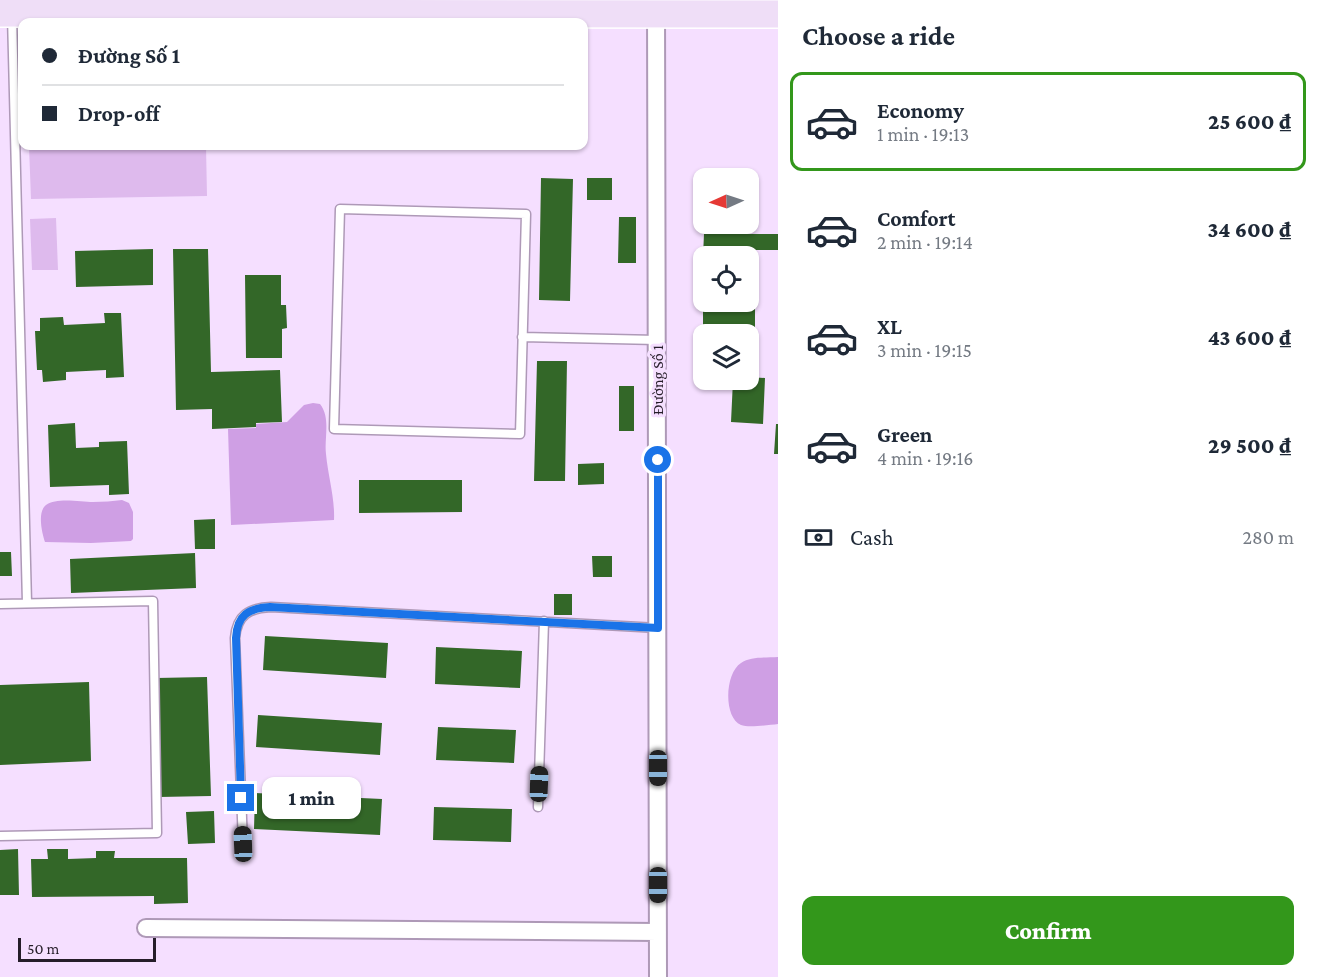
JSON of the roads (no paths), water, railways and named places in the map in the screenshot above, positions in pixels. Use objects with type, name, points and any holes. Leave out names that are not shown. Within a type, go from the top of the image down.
[{"type":"main road","points":[[6,13],[656,7],[778,14]]},
{"type":"street","name":"Đường Số 1","points":[[656,7],[658,977]]},
{"type":"street","points":[[146,928],[658,932]]},
{"type":"lane","points":[[6,13],[27,603]]},
{"type":"lane","points":[[340,209],[526,214],[522,337],[520,434],[334,429],[340,209]]},
{"type":"lane","points":[[522,337],[657,340]]},
{"type":"lane","points":[[0,603],[153,601],[157,833],[0,836]]},
{"type":"lane","points":[[243,844],[236,629],[249,611],[259,607],[270,607],[658,628]]},
{"type":"lane","points":[[538,807],[544,621]]}]
